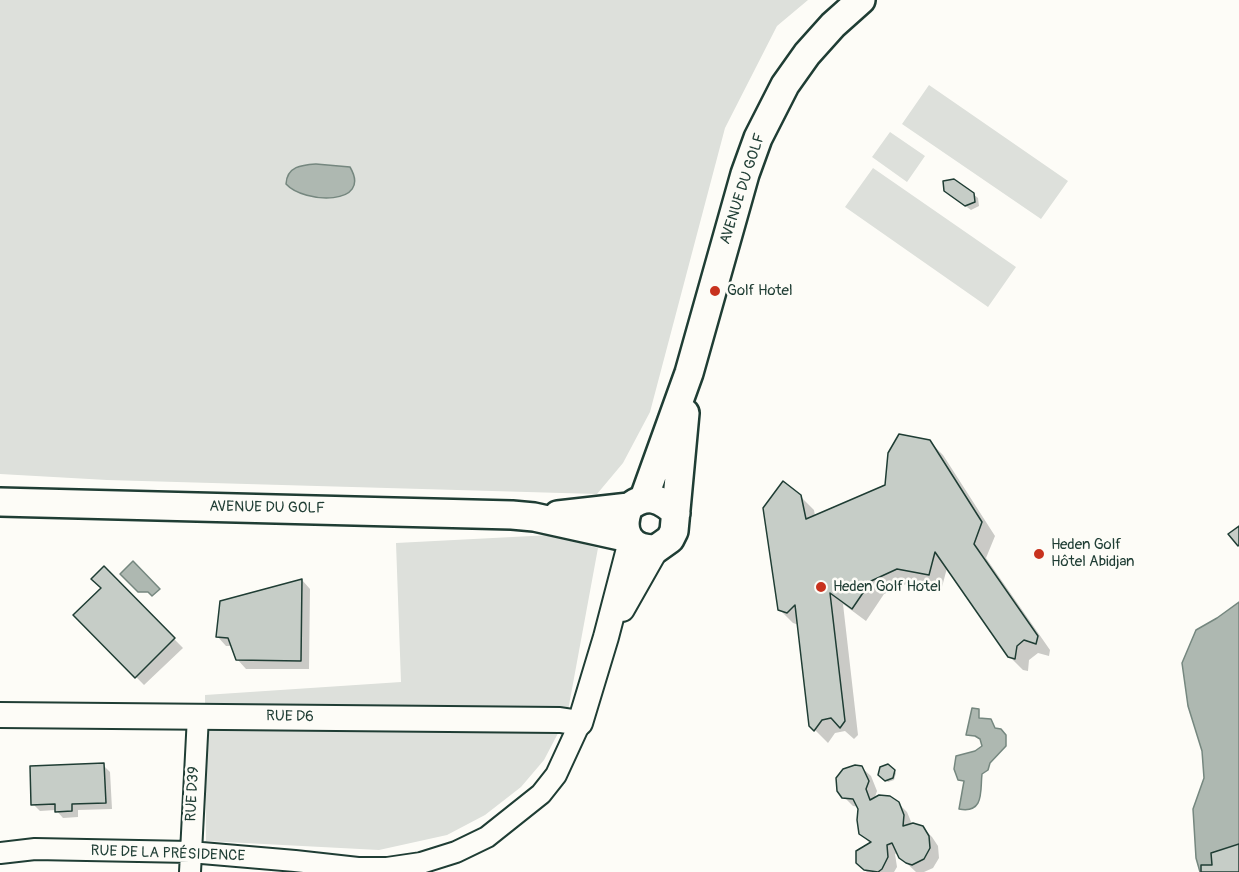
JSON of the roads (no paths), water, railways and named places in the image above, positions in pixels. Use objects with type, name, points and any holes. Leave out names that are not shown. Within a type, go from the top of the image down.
[{"type":"main road","name":"AVENUE DU GOLF","points":[[638,542],[624,525],[636,503],[689,373],[745,174],[758,138],[785,85],[807,54],[833,25],[861,0]]},
{"type":"main road","name":"AVENUE DU GOLF","points":[[0,502],[459,513],[534,517],[638,542],[670,539],[674,531],[689,373]]},
{"type":"main road","name":"AVENUE DU GOLF","points":[[534,517],[636,503],[653,498],[662,500],[676,513]]},
{"type":"street","name":"RUE DE LA PRÉSIDENCE","points":[[0,853],[34,849],[190,852],[387,868],[421,863],[456,852],[487,837],[541,794],[556,775],[580,723],[638,542]]},
{"type":"street","name":"RUE D6","points":[[0,715],[560,720],[580,723]]},
{"type":"street","name":"RUE D39","points":[[190,872],[198,716]]},
{"type":"place","name":"Golf Hotel","points":[[715,291]]},
{"type":"place","name":"Heden Golf Hôtel Abidjan","points":[[1039,554]]},
{"type":"place","name":"Heden Golf Hotel","points":[[821,587]]}]
